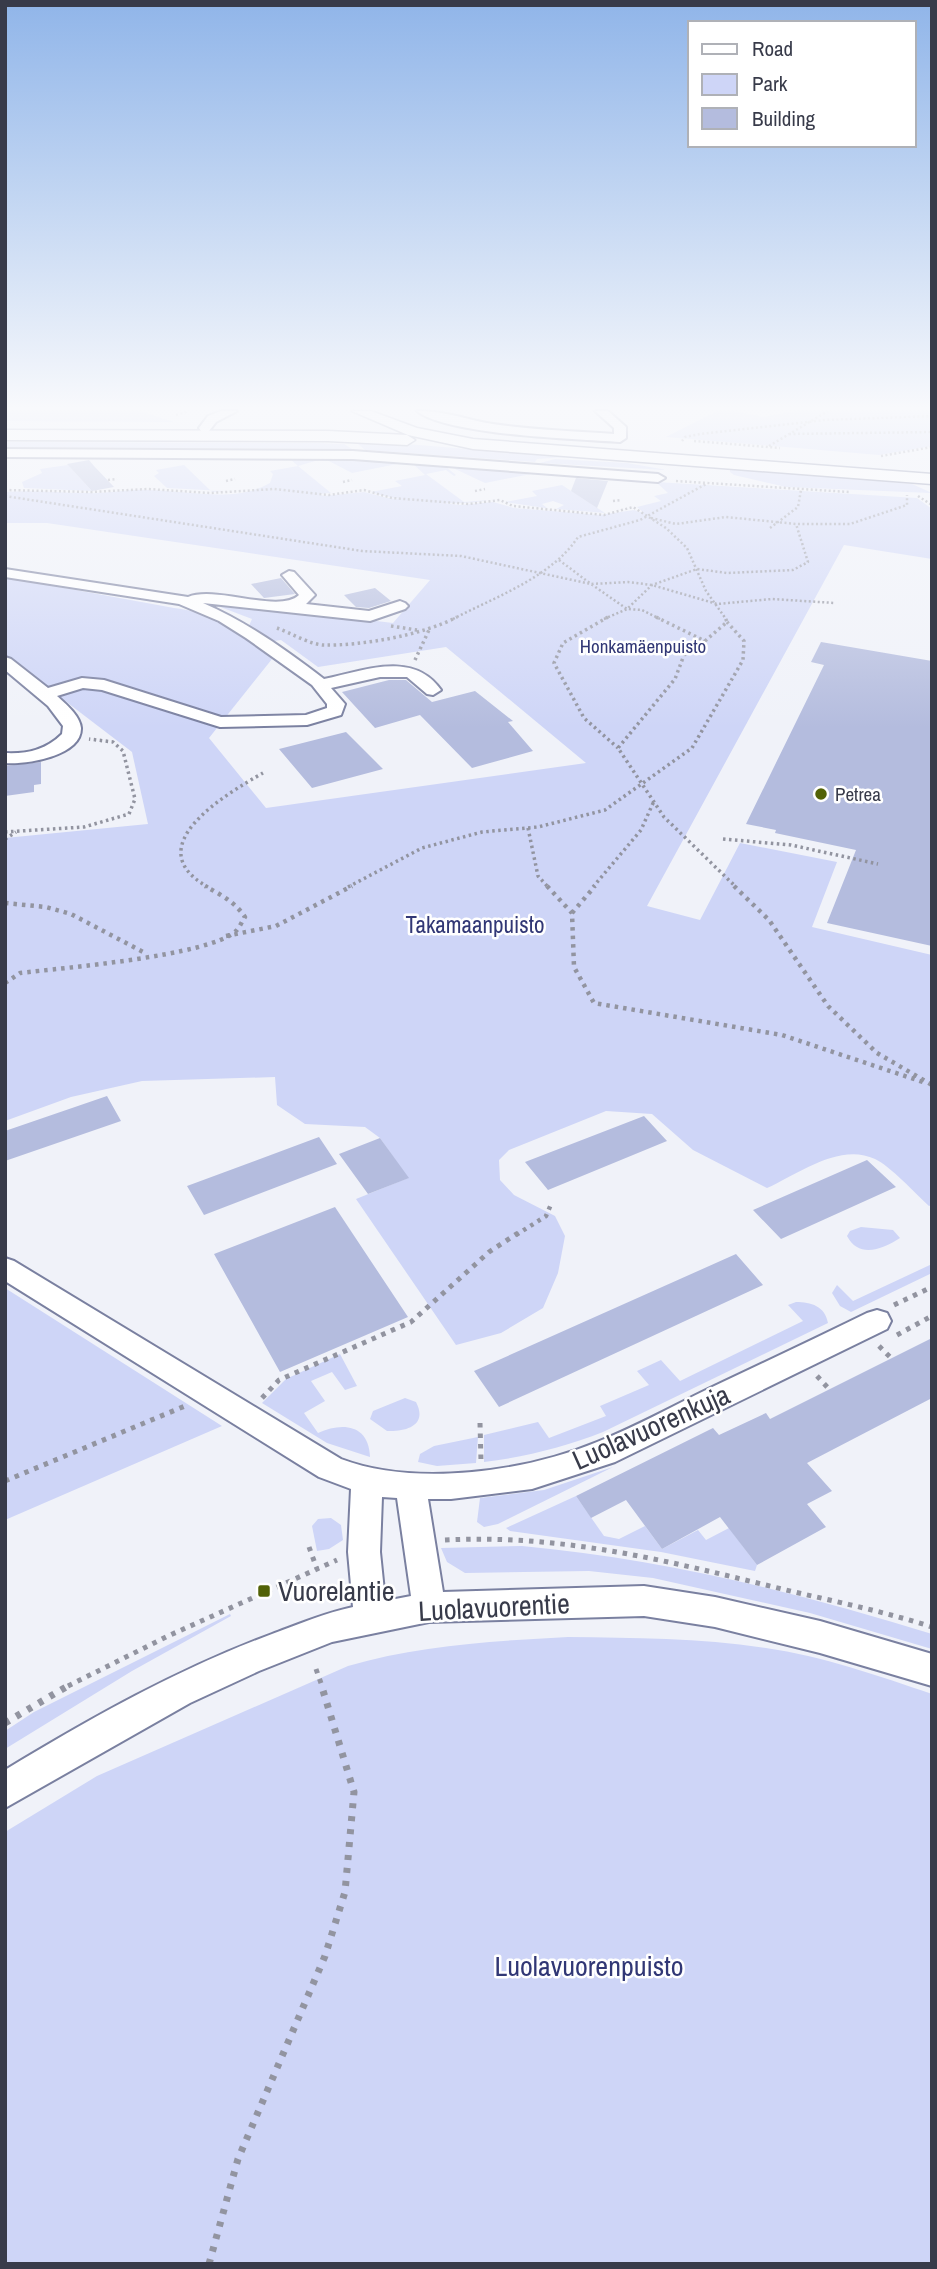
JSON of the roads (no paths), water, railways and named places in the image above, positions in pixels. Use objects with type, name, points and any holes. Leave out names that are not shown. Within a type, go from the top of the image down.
[{"type":"street","points":[[5,572],[183,600],[234,623],[320,685],[336,704],[335,711],[307,720],[268,723],[220,722],[104,685],[82,683],[45,695]]},
{"type":"street","points":[[283,607],[300,602],[307,595],[289,575]]},
{"type":"street","points":[[183,600],[207,598],[375,617],[400,606]]},
{"type":"street","points":[[5,662],[45,695],[72,723],[70,738],[51,752],[5,758]]},
{"type":"street","points":[[320,685],[388,672],[410,671],[433,690]]},
{"type":"street","points":[[5,1268],[330,1468],[367,1482],[411,1486],[429,1607]]},
{"type":"street","name":"Luolavuorenkuja","points":[[411,1486],[492,1483],[568,1466],[604,1453],[878,1333]]},
{"type":"street","points":[[367,1482],[364,1552],[370,1617]]},
{"type":"street","name":"Luolavuorentie","points":[[5,1790],[101,1732],[178,1691],[248,1659],[332,1627],[370,1617],[429,1607],[644,1601],[715,1612],[820,1637],[932,1671]]},
{"type":"place","name":"Petrea","points":[[821,794]]},
{"type":"place","name":"Vuorelantie","points":[[264,1591]]},
{"type":"park label","name":"Honkamäenpuisto","points":[[643,646]]},
{"type":"park label","name":"Takamaanpuisto","points":[[475,924]]},
{"type":"park label","name":"Luolavuorenpuisto","points":[[589,1966]]}]
